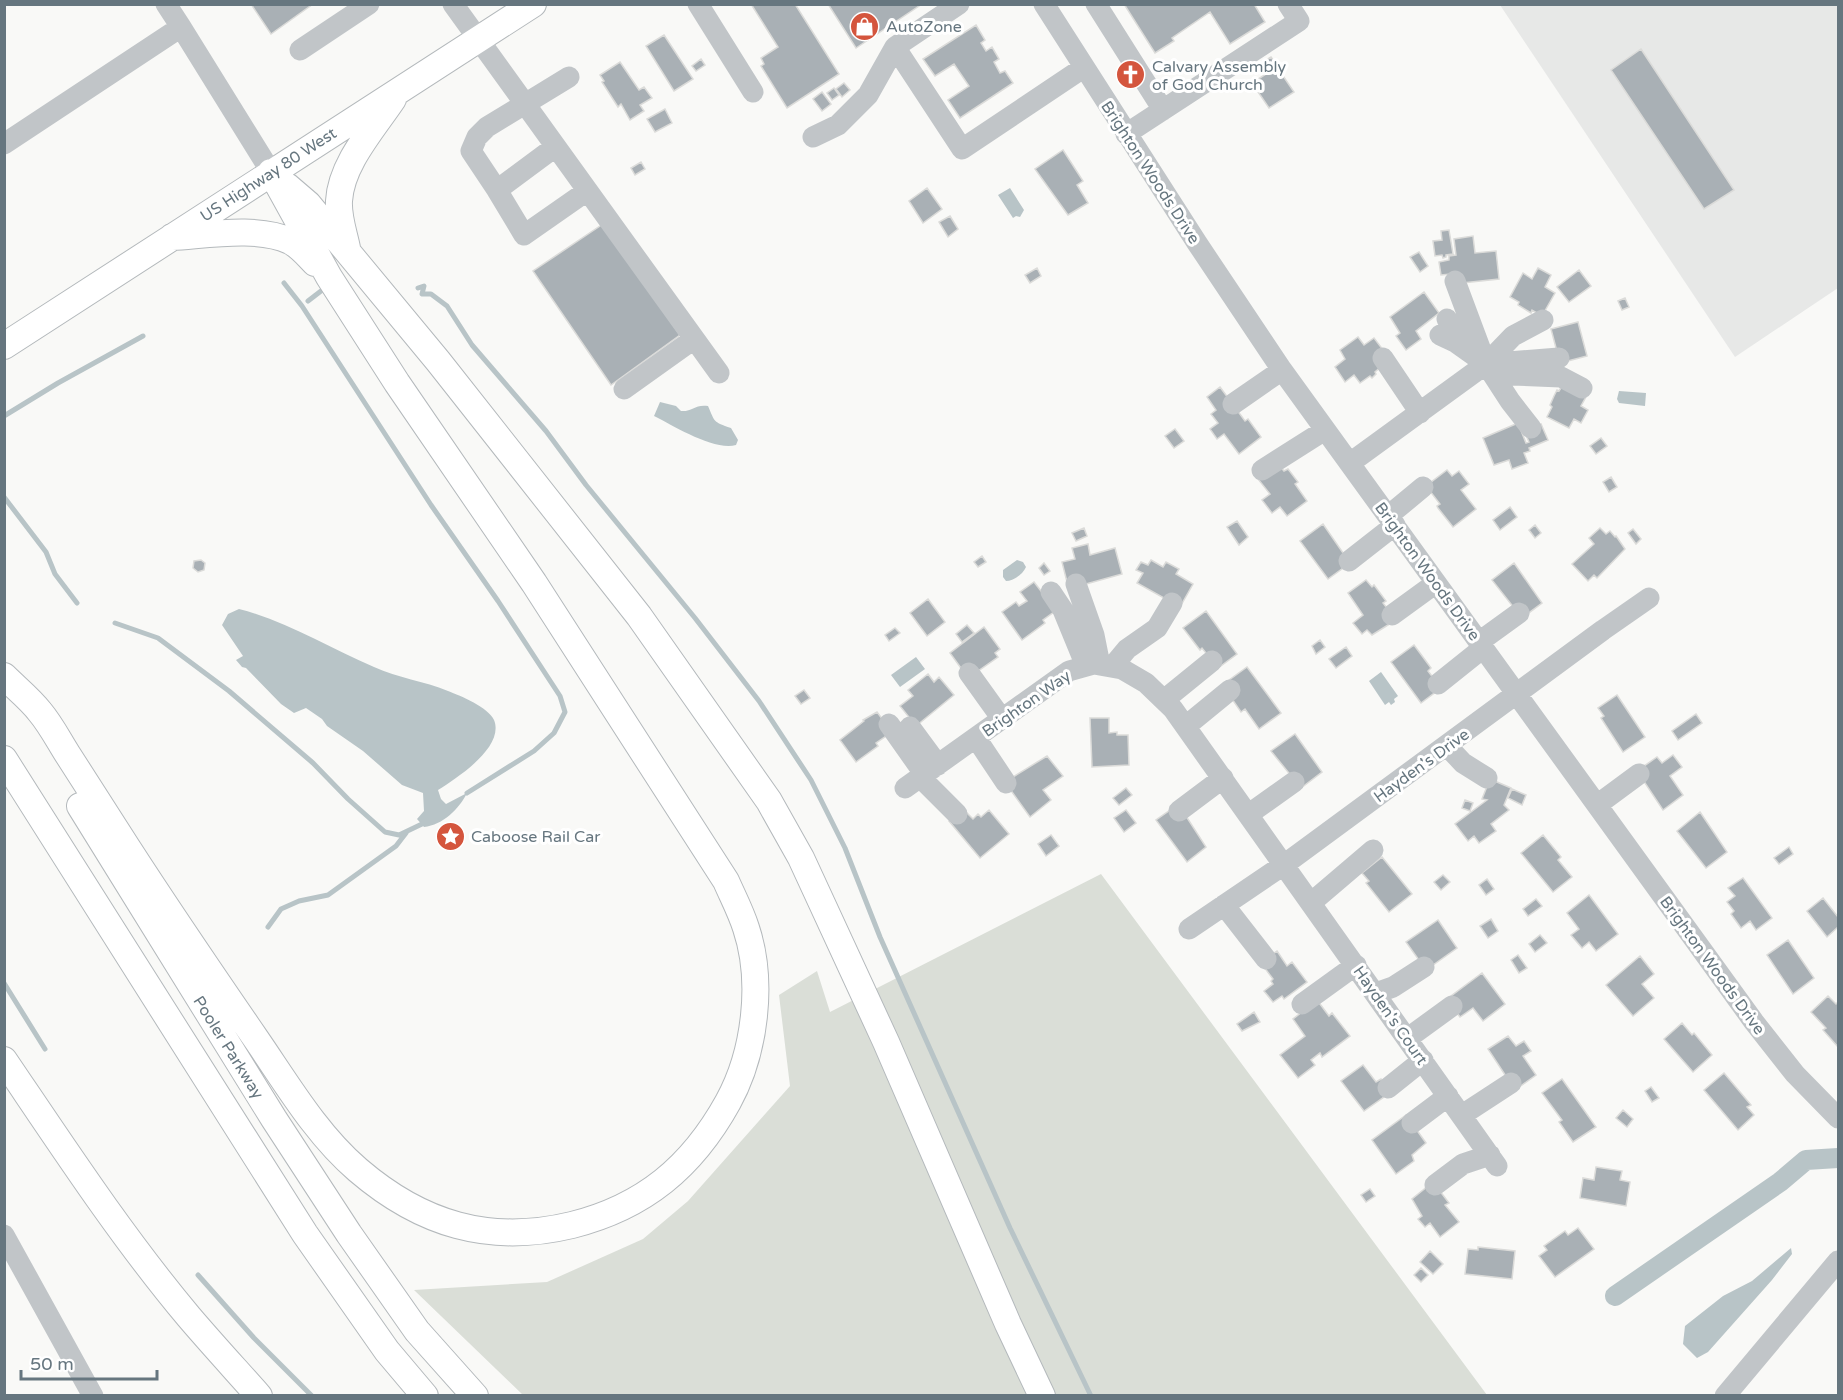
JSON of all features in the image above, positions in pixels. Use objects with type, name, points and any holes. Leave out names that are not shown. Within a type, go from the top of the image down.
[{"type":"main road","name":"US Highway 80 West","points":[[4,346],[533,4]]},
{"type":"main road","points":[[348,251],[340,213],[340,190],[352,160],[398,91]]},
{"type":"main road","points":[[272,172],[308,204],[446,370],[639,616],[769,801],[801,858],[881,1032],[1008,1324],[1042,1395]]},
{"type":"main road","points":[[4,676],[41,713],[170,913],[321,1132],[358,1170],[395,1197],[433,1218],[466,1228],[498,1232],[552,1229],[610,1214],[661,1185],[680,1167],[717,1121],[739,1082],[747,1054],[755,987],[752,953],[746,927],[716,863],[534,583],[397,383],[329,277],[272,172]]},
{"type":"main road","points":[[172,237],[252,233],[277,237],[299,247],[329,277]]},
{"type":"main road","name":"Pooler Parkway","points":[[4,682],[274,1119],[349,1234],[417,1331],[475,1395]]},
{"type":"main road","points":[[4,759],[305,1234],[387,1351],[425,1395]]},
{"type":"main road","points":[[4,1060],[69,1157],[146,1262],[188,1316],[259,1395]]},
{"type":"street","points":[[166,4],[272,172]]},
{"type":"street","points":[[300,50],[369,4]]},
{"type":"street","points":[[453,4],[719,373]]},
{"type":"street","points":[[698,4],[753,92]]},
{"type":"street","points":[[813,137],[838,125],[868,95],[895,47],[959,4]]},
{"type":"street","name":"Brighton Woods Drive","points":[[1044,4],[1083,68],[1282,370],[1761,1031],[1795,1074],[1839,1118]]},
{"type":"street","points":[[1096,4],[1163,110]]},
{"type":"street","points":[[1126,134],[1299,21],[1288,4]]},
{"type":"street","points":[[4,144],[181,27]]},
{"type":"street","points":[[895,47],[962,149],[1083,68]]},
{"type":"street","points":[[569,77],[487,127],[477,136],[471,151],[524,236],[587,191]]},
{"type":"street","points":[[497,190],[555,147]]},
{"type":"street","points":[[1455,281],[1486,364],[1531,428]]},
{"type":"street","points":[[1350,464],[1486,364],[1513,336],[1543,320]]},
{"type":"street","points":[[1443,327],[1461,346],[1486,364],[1512,375],[1562,377],[1582,388]]},
{"type":"street","points":[[624,389],[694,339]]},
{"type":"street","points":[[1383,358],[1420,413]]},
{"type":"street","points":[[1486,364],[1559,358]]},
{"type":"street","points":[[1233,404],[1282,370]]},
{"type":"street","points":[[1262,470],[1325,430]]},
{"type":"street","points":[[1349,561],[1423,487]]},
{"type":"street","points":[[1392,615],[1436,583]]},
{"type":"street","points":[[1076,584],[1094,635],[1099,666]]},
{"type":"street","points":[[1051,592],[1099,666],[1122,669],[1146,683],[1164,700],[1186,726],[1285,864]]},
{"type":"street","name":"Hayden's Drive","points":[[1189,929],[1285,864],[1649,597]]},
{"type":"street","points":[[1099,666],[1157,628],[1172,603]]},
{"type":"street","points":[[1438,684],[1519,613]]},
{"type":"street","points":[[1164,700],[1212,661]]},
{"type":"street","name":"Brighton Way","points":[[922,777],[1068,671],[1099,666]]},
{"type":"street","points":[[969,673],[1002,719]]},
{"type":"street","points":[[1186,726],[1230,690]]},
{"type":"street","points":[[900,725],[922,777],[957,814]]},
{"type":"street","points":[[976,738],[1006,783]]},
{"type":"street","points":[[1446,746],[1463,763],[1487,778]]},
{"type":"street","points":[[1597,805],[1639,774]]},
{"type":"street","points":[[1179,811],[1223,778]]},
{"type":"street","points":[[1249,814],[1294,782]]},
{"type":"street","points":[[1312,902],[1373,850]]},
{"type":"street","name":"Hayden's Court","points":[[1285,864],[1494,1160],[1463,1164],[1435,1185]]},
{"type":"street","points":[[1224,905],[1266,959]]},
{"type":"street","points":[[1302,1004],[1356,965]]},
{"type":"street","points":[[1376,993],[1393,987],[1424,967]]},
{"type":"street","points":[[1408,1038],[1452,1006]]},
{"type":"street","points":[[1388,1088],[1423,1060]]},
{"type":"street","points":[[1462,1115],[1511,1083]]},
{"type":"street","points":[[1412,1124],[1448,1096]]},
{"type":"street","points":[[4,1235],[93,1395]]},
{"type":"street","points":[[1725,1395],[1839,1261]]},
{"type":"shaded area","points":[[1500,5],[1838,5],[1838,288],[1735,357]]},
{"type":"shaded area","points":[[1010,188],[1024,210],[1020,217],[1013,218],[998,195]]},
{"type":"shaded area","points":[[1619,391],[1646,393],[1645,406],[1619,403],[1617,399]]},
{"type":"shaded area","points":[[660,402],[676,406],[681,411],[708,406],[715,421],[731,428],[738,440],[736,445],[727,446],[706,441],[654,416]]},
{"type":"shaded area","points":[[1017,560],[1023,562],[1026,567],[1018,577],[1006,581],[1003,577],[1003,570]]},
{"type":"shaded area","points":[[239,609],[274,620],[383,671],[453,693],[474,702],[491,715],[496,730],[493,741],[486,751],[467,770],[438,790],[441,799],[446,804],[467,793],[460,805],[444,820],[424,827],[417,819],[424,811],[423,793],[402,785],[363,751],[306,708],[294,713],[281,704],[236,660],[243,656],[222,625],[228,614]]},
{"type":"shaded area","points":[[916,657],[925,669],[900,687],[891,675]]},
{"type":"shaded area","points":[[1381,672],[1398,696],[1391,705],[1389,702],[1385,705],[1369,681]]},
{"type":"shaded area","points":[[1101,874],[1487,1395],[523,1395],[414,1290],[547,1282],[643,1239],[688,1201],[790,1086],[779,995],[817,971],[830,1012]]},
{"type":"shaded area","points":[[1791,1248],[1792,1254],[1772,1280],[1708,1352],[1697,1358],[1683,1344],[1685,1326],[1723,1296],[1752,1281]]},
{"type":"building","points":[[251,4],[313,4],[271,34]]},
{"type":"building","points":[[751,4],[795,4],[839,74],[787,108],[761,66],[764,64],[761,58],[778,47]]},
{"type":"building","name":"AutoZone","points":[[828,4],[922,4],[856,48]]},
{"type":"building","points":[[1124,4],[1254,4],[1265,22],[1230,44],[1210,12],[1172,38],[1174,41],[1155,53]]},
{"type":"building","points":[[976,25],[985,40],[981,43],[986,51],[992,47],[999,59],[994,62],[1000,73],[1005,71],[1013,83],[960,118],[948,100],[969,86],[954,64],[935,76],[923,59]]},
{"type":"building","points":[[664,35],[693,79],[674,91],[646,46]]},
{"type":"building","points":[[1641,49],[1734,190],[1704,209],[1611,70]]},
{"type":"building","points":[[1271,57],[1276,64],[1262,72],[1258,65]]},
{"type":"building","points":[[701,59],[705,65],[696,71],[692,66]]},
{"type":"building","points":[[620,62],[639,90],[644,87],[652,98],[640,105],[644,111],[630,120],[621,104],[618,107],[600,75]]},
{"type":"building","points":[[1277,67],[1294,92],[1269,108],[1252,83]]},
{"type":"building","points":[[844,83],[850,90],[842,97],[836,89]]},
{"type":"building","points":[[834,88],[839,95],[832,100],[827,93]]},
{"type":"building","points":[[822,92],[831,104],[822,111],[813,99]]},
{"type":"building","points":[[665,109],[672,123],[655,132],[647,119]]},
{"type":"building","points":[[1063,150],[1083,181],[1077,185],[1088,203],[1068,215],[1035,169]]},
{"type":"building","points":[[641,162],[645,169],[635,175],[631,168]]},
{"type":"building","points":[[927,188],[942,209],[923,223],[909,201]]},
{"type":"building","points":[[950,216],[958,229],[948,237],[939,222]]},
{"type":"building","points":[[603,224],[680,335],[611,385],[533,271]]},
{"type":"building","points":[[1449,230],[1453,254],[1443,258],[1442,255],[1435,256],[1433,241],[1442,240],[1441,231]]},
{"type":"building","points":[[1473,236],[1475,253],[1496,251],[1499,279],[1462,283],[1451,274],[1441,275],[1439,262],[1449,260],[1449,256],[1456,255],[1454,239]]},
{"type":"building","points":[[1419,252],[1428,266],[1420,272],[1410,257]]},
{"type":"building","points":[[1037,268],[1041,276],[1030,283],[1025,275]]},
{"type":"building","points":[[1538,268],[1551,275],[1545,287],[1555,293],[1542,316],[1532,310],[1531,313],[1510,297],[1523,273],[1532,279]]},
{"type":"building","points":[[1579,270],[1591,286],[1569,302],[1557,287]]},
{"type":"building","points":[[1424,292],[1439,313],[1416,331],[1421,339],[1406,350],[1396,336],[1400,333],[1390,317]]},
{"type":"building","points":[[1625,298],[1629,307],[1622,310],[1618,301]]},
{"type":"building","points":[[1578,322],[1587,356],[1560,363],[1551,329]]},
{"type":"building","points":[[1358,337],[1364,345],[1374,338],[1387,355],[1383,365],[1372,378],[1370,376],[1360,383],[1354,375],[1345,382],[1335,367],[1345,359],[1340,350]]},
{"type":"building","points":[[1564,383],[1587,395],[1581,406],[1588,410],[1581,423],[1574,419],[1569,428],[1547,417],[1557,390],[1559,391]]},
{"type":"building","points":[[1220,387],[1245,421],[1248,419],[1261,437],[1239,454],[1224,434],[1217,439],[1210,429],[1218,423],[1211,414],[1216,410],[1207,397]]},
{"type":"building","points":[[1518,423],[1526,443],[1529,442],[1524,430],[1541,424],[1548,440],[1529,448],[1530,451],[1524,453],[1528,463],[1512,469],[1509,460],[1494,465],[1483,438]]},
{"type":"building","points":[[1175,429],[1184,441],[1174,448],[1165,436]]},
{"type":"building","points":[[1601,438],[1607,446],[1596,454],[1590,446]]},
{"type":"building","points":[[1278,464],[1284,471],[1288,469],[1298,482],[1295,484],[1307,501],[1287,516],[1280,507],[1272,513],[1262,500],[1270,494],[1258,479]]},
{"type":"building","points":[[1447,470],[1452,476],[1459,471],[1469,484],[1461,490],[1476,509],[1453,527],[1438,508],[1440,504],[1426,486]]},
{"type":"building","points":[[1611,477],[1617,487],[1609,492],[1603,482]]},
{"type":"building","points":[[1510,507],[1517,517],[1500,530],[1493,520]]},
{"type":"building","points":[[1237,521],[1248,537],[1239,545],[1227,527]]},
{"type":"building","points":[[1323,524],[1350,563],[1328,579],[1300,541]]},
{"type":"building","points":[[1535,525],[1541,533],[1535,538],[1529,530]]},
{"type":"building","points":[[1084,528],[1087,536],[1076,541],[1072,533]]},
{"type":"building","points":[[1600,528],[1606,534],[1610,531],[1616,536],[1625,549],[1597,578],[1594,575],[1588,581],[1572,564],[1594,544],[1589,538]]},
{"type":"building","points":[[1633,529],[1641,539],[1636,544],[1628,533]]},
{"type":"building","points":[[1088,544],[1090,555],[1115,548],[1122,574],[1086,584],[1068,586],[1062,562],[1075,559],[1072,548]]},
{"type":"building","points":[[982,556],[986,562],[978,567],[974,562]]},
{"type":"building","points":[[201,560],[205,563],[204,570],[198,572],[193,568],[194,561]]},
{"type":"building","points":[[1151,560],[1163,567],[1166,562],[1179,569],[1176,574],[1193,584],[1180,607],[1137,583],[1143,573],[1136,570],[1141,562],[1148,565]]},
{"type":"building","points":[[1044,563],[1050,571],[1044,575],[1039,568]]},
{"type":"building","points":[[1514,563],[1542,603],[1522,618],[1492,580]]},
{"type":"building","points":[[1366,580],[1372,587],[1374,585],[1386,601],[1383,603],[1396,620],[1372,635],[1367,630],[1362,634],[1353,623],[1363,615],[1348,593]]},
{"type":"building","points":[[1034,582],[1041,591],[1043,589],[1058,609],[1043,620],[1045,623],[1022,640],[1002,612],[1016,602],[1019,606],[1027,601],[1020,592]]},
{"type":"building","points":[[928,599],[945,622],[927,636],[910,613]]},
{"type":"building","points":[[1206,611],[1237,654],[1218,668],[1183,628]]},
{"type":"building","points":[[967,625],[974,633],[962,642],[956,634]]},
{"type":"building","points":[[984,627],[1000,649],[995,653],[998,657],[978,671],[966,675],[950,653]]},
{"type":"building","points":[[895,628],[900,633],[889,641],[885,635]]},
{"type":"building","points":[[1320,640],[1325,647],[1316,654],[1312,646]]},
{"type":"building","points":[[1414,645],[1431,668],[1428,671],[1441,688],[1421,703],[1391,662]]},
{"type":"building","points":[[1346,647],[1352,656],[1336,668],[1329,659]]},
{"type":"building","points":[[1247,667],[1281,713],[1259,729],[1245,709],[1241,712],[1225,683]]},
{"type":"building","points":[[928,674],[934,682],[939,677],[954,695],[916,726],[900,706],[913,696],[908,690]]},
{"type":"building","points":[[804,690],[810,698],[801,704],[795,696]]},
{"type":"building","points":[[1617,695],[1645,737],[1623,752],[1601,718],[1604,716],[1598,708]]},
{"type":"building","points":[[877,712],[892,732],[856,762],[840,740],[863,720]]},
{"type":"building","points":[[1696,714],[1702,723],[1678,740],[1672,731]]},
{"type":"building","points":[[1090,718],[1109,718],[1109,733],[1117,732],[1117,735],[1128,735],[1129,765],[1092,767]]},
{"type":"building","points":[[1295,734],[1322,772],[1301,788],[1271,751]]},
{"type":"building","points":[[1673,755],[1682,767],[1670,776],[1683,795],[1663,810],[1637,771],[1657,757],[1662,763]]},
{"type":"building","points":[[1047,756],[1063,776],[1043,790],[1051,800],[1030,817],[1007,785],[1013,777]]},
{"type":"building","points":[[1490,779],[1511,788],[1504,805],[1509,810],[1491,824],[1496,831],[1479,843],[1474,836],[1468,841],[1455,824],[1487,800],[1482,799]]},
{"type":"building","points":[[1126,788],[1132,795],[1119,805],[1113,798]]},
{"type":"building","points":[[1512,789],[1526,795],[1522,805],[1508,798]]},
{"type":"building","points":[[1465,800],[1473,803],[1470,811],[1462,808]]},
{"type":"building","points":[[1176,806],[1184,813],[1206,847],[1187,862],[1156,820]]},
{"type":"building","points":[[963,809],[973,819],[978,814],[981,817],[989,810],[1009,834],[980,858],[949,821]]},
{"type":"building","points":[[1126,810],[1136,823],[1124,832],[1114,818]]},
{"type":"building","points":[[1700,812],[1727,852],[1706,868],[1677,831]]},
{"type":"building","points":[[1051,835],[1059,846],[1046,856],[1038,844]]},
{"type":"building","points":[[1543,835],[1561,857],[1558,860],[1572,877],[1553,892],[1521,853]]},
{"type":"building","points":[[1789,847],[1793,854],[1779,864],[1774,858]]},
{"type":"building","points":[[1382,857],[1412,894],[1389,912],[1366,883],[1369,881],[1362,873]]},
{"type":"building","points":[[1443,875],[1450,882],[1441,890],[1434,882]]},
{"type":"building","points":[[1743,878],[1772,918],[1756,930],[1750,921],[1741,928],[1731,914],[1734,911],[1727,902],[1735,896],[1728,888]]},
{"type":"building","points":[[1487,879],[1494,889],[1486,895],[1479,885]]},
{"type":"building","points":[[1589,895],[1618,934],[1596,951],[1589,942],[1582,948],[1571,935],[1579,929],[1567,913]]},
{"type":"building","points":[[1823,898],[1838,917],[1838,927],[1827,937],[1807,911]]},
{"type":"building","points":[[1536,899],[1542,906],[1528,916],[1523,909]]},
{"type":"building","points":[[1491,919],[1498,931],[1488,938],[1480,926]]},
{"type":"building","points":[[1438,920],[1457,948],[1426,970],[1406,942]]},
{"type":"building","points":[[1540,935],[1547,943],[1535,952],[1529,944]]},
{"type":"building","points":[[1788,940],[1814,978],[1793,994],[1767,955]]},
{"type":"building","points":[[1277,951],[1287,966],[1292,962],[1307,982],[1284,999],[1282,996],[1273,1002],[1264,991],[1273,984],[1271,981],[1273,979],[1261,963]]},
{"type":"building","points":[[1518,955],[1527,968],[1519,973],[1511,960]]},
{"type":"building","points":[[1640,956],[1654,974],[1642,984],[1654,998],[1633,1016],[1606,985]]},
{"type":"building","points":[[1482,973],[1505,1004],[1483,1021],[1473,1008],[1460,1017],[1447,999]]},
{"type":"building","points":[[1828,996],[1836,1004],[1838,1002],[1838,1047],[1823,1030],[1826,1028],[1811,1012]]},
{"type":"building","points":[[1317,1000],[1329,1016],[1332,1013],[1350,1036],[1322,1057],[1320,1053],[1311,1060],[1315,1065],[1298,1078],[1280,1055],[1305,1036],[1293,1019]]},
{"type":"building","points":[[1254,1012],[1260,1022],[1242,1031],[1237,1024]]},
{"type":"building","points":[[1682,1023],[1692,1035],[1694,1033],[1712,1055],[1693,1072],[1664,1039]]},
{"type":"building","points":[[1508,1036],[1516,1046],[1524,1041],[1531,1051],[1523,1056],[1536,1075],[1515,1090],[1488,1049]]},
{"type":"building","points":[[1363,1065],[1376,1082],[1381,1079],[1391,1092],[1364,1111],[1341,1081]]},
{"type":"building","points":[[1724,1073],[1751,1105],[1747,1107],[1754,1115],[1738,1130],[1704,1090]]},
{"type":"building","points":[[1562,1079],[1596,1127],[1573,1142],[1559,1122],[1562,1120],[1542,1093]]},
{"type":"building","points":[[1651,1087],[1659,1098],[1652,1102],[1645,1091]]},
{"type":"building","points":[[1623,1110],[1633,1119],[1627,1127],[1616,1118]]},
{"type":"building","points":[[1406,1115],[1426,1143],[1412,1155],[1414,1161],[1396,1174],[1372,1140]]},
{"type":"building","points":[[1596,1167],[1622,1171],[1620,1180],[1630,1182],[1626,1206],[1580,1198],[1583,1178],[1594,1180]]},
{"type":"building","points":[[1433,1182],[1449,1203],[1445,1205],[1459,1222],[1440,1237],[1430,1223],[1425,1227],[1418,1219],[1422,1216],[1412,1199]]},
{"type":"building","points":[[1370,1189],[1375,1196],[1366,1202],[1361,1195]]},
{"type":"building","points":[[1578,1228],[1594,1249],[1555,1277],[1539,1256],[1547,1250],[1544,1246],[1565,1231],[1568,1235]]},
{"type":"building","points":[[1478,1247],[1515,1251],[1512,1279],[1465,1274],[1468,1249],[1478,1250]]},
{"type":"building","points":[[1430,1251],[1443,1264],[1433,1274],[1420,1262]]},
{"type":"building","points":[[1421,1268],[1428,1275],[1421,1282],[1414,1275]]},
{"type":"waterway","points":[[284,283],[302,306],[431,505],[560,696],[565,712],[554,733],[534,751],[467,793]]},
{"type":"waterway","points":[[418,288],[424,286],[422,294],[431,294],[447,306],[472,345],[546,431],[586,485],[695,618],[759,701],[811,780],[845,848],[880,937],[1010,1228],[1091,1396]]},
{"type":"waterway","points":[[308,301],[321,291]]},
{"type":"waterway","points":[[4,416],[143,336]]},
{"type":"waterway","points":[[4,497],[46,552],[55,574],[77,603]]},
{"type":"waterway","points":[[115,623],[158,638],[229,691],[313,763],[385,832],[399,835],[422,824]]},
{"type":"waterway","points":[[268,927],[281,909],[299,901],[328,895],[396,846],[406,833]]},
{"type":"waterway","points":[[4,983],[45,1049]]},
{"type":"waterway","points":[[1615,1296],[1780,1182],[1806,1160],[1838,1158]]},
{"type":"waterway","points":[[198,1275],[254,1338],[312,1396]]},
{"type":"place","name":"AutoZone","points":[[865,26]]},
{"type":"place","name":"Calvary Assembly of God Church","points":[[1131,75]]},
{"type":"place","name":"Caboose Rail Car","points":[[450,836]]}]
